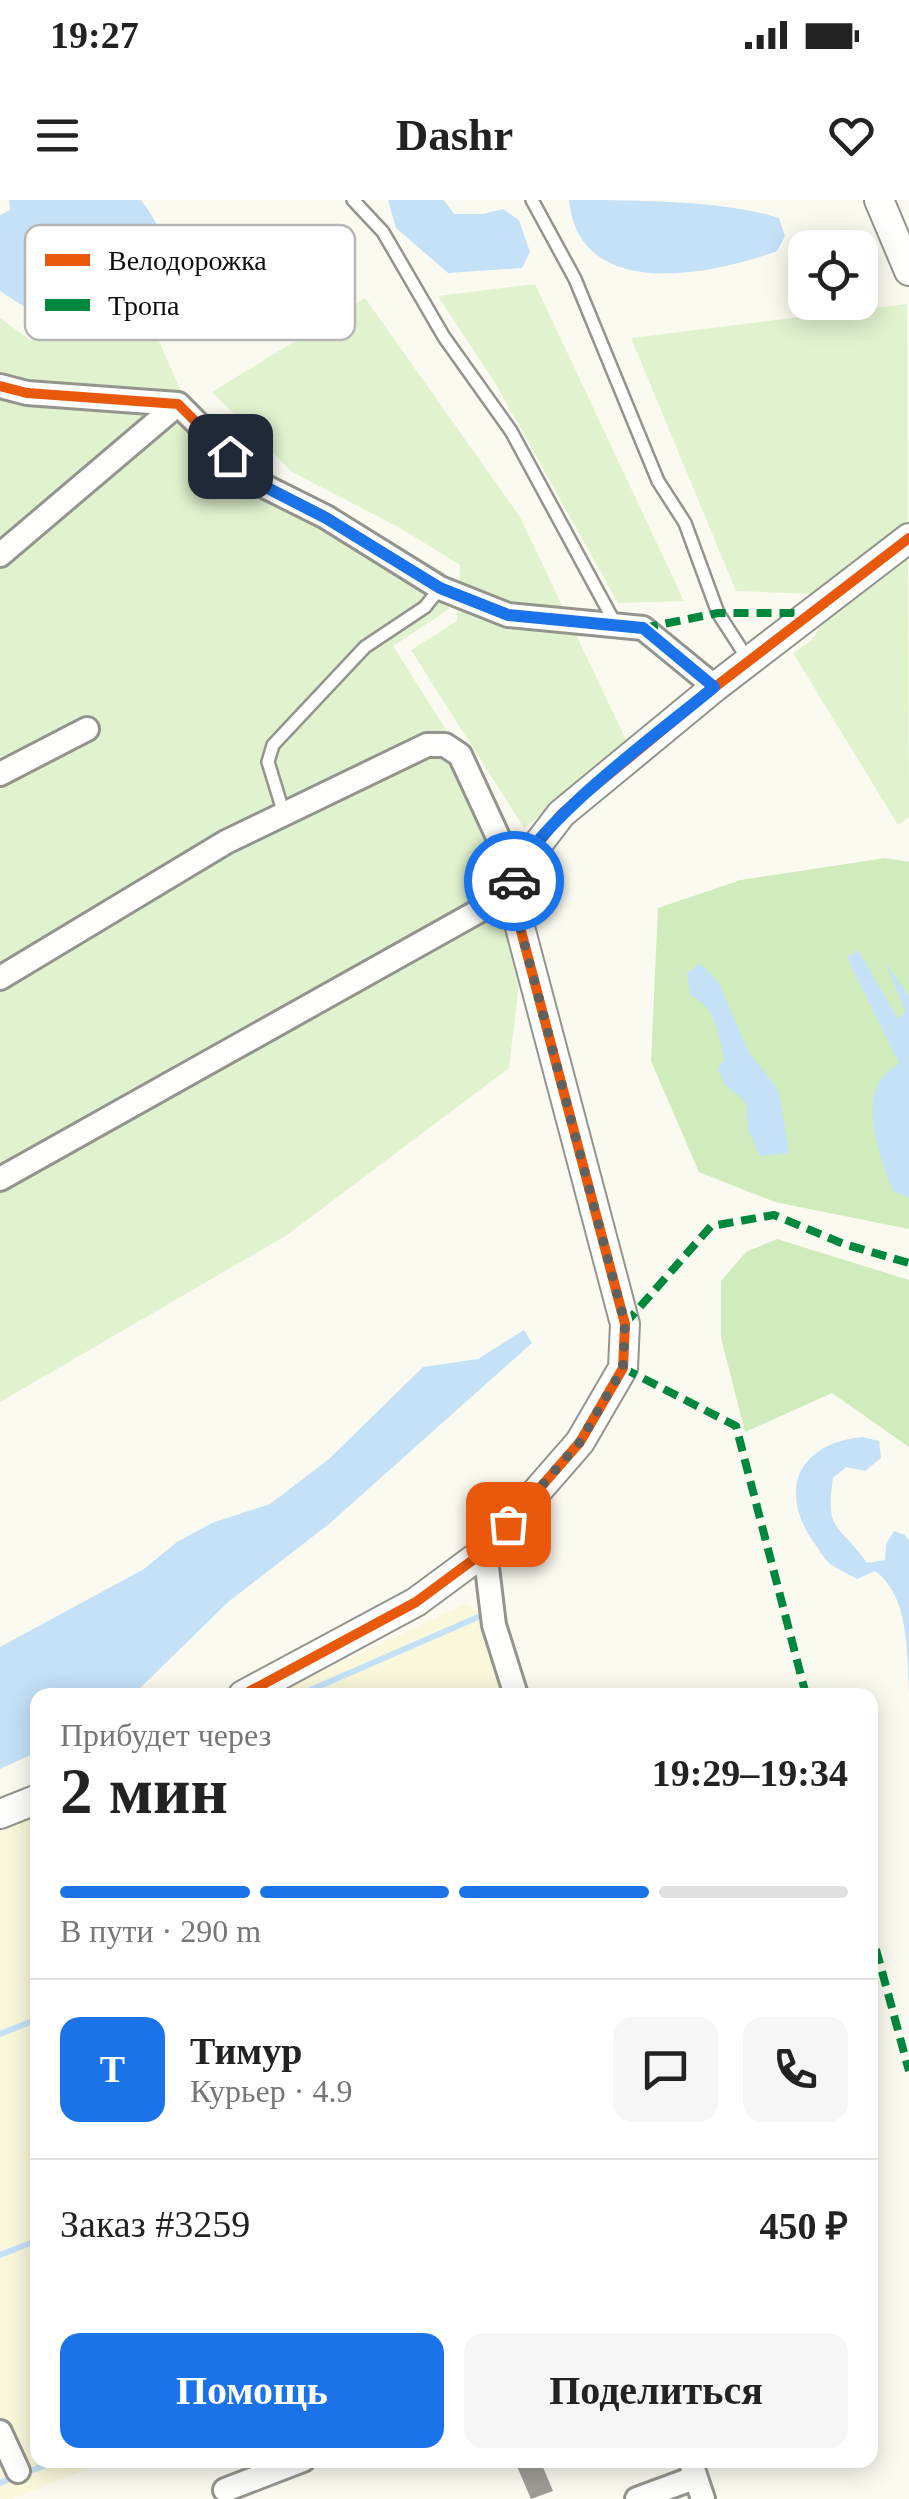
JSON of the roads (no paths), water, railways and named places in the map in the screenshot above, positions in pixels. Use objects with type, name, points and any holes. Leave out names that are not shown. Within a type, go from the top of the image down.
[{"type":"street","points":[[879,200],[909,271]]},
{"type":"street","points":[[0,386],[27,392],[178,404],[256,482],[326,518],[440,588],[508,615],[643,628],[714,687]]},
{"type":"street","points":[[0,555],[178,404]]},
{"type":"street","points":[[256,1688],[416,1602],[485,1551],[580,1442],[623,1368],[625,1324],[511,893],[516,872],[560,814],[714,687],[909,538]]},
{"type":"street","points":[[0,774],[86,729]]},
{"type":"street","points":[[0,978],[226,842],[427,744],[445,745],[460,755],[505,852],[524,862]]},
{"type":"street","points":[[0,1179],[511,893]]},
{"type":"street","points":[[485,1551],[494,1625],[514,1688]]},
{"type":"street","points":[[0,1814],[30,1802]]},
{"type":"street","points":[[0,2432],[18,2470]]},
{"type":"street","points":[[225,2490],[281,2468]]},
{"type":"street","points":[[637,2499],[695,2479]]},
{"type":"lane","points":[[354,200],[382,232],[444,336],[512,430],[616,626]]},
{"type":"lane","points":[[532,200],[575,279],[658,480],[685,523],[718,613],[749,660]]},
{"type":"lane","points":[[284,814],[268,762],[273,744],[365,647],[424,607],[440,588]]},
{"type":"water","points":[[9,200],[141,200],[156,225],[25,225],[25,307],[0,291],[0,215],[10,210]]},
{"type":"water","points":[[388,200],[444,200],[454,214],[503,209],[519,220],[530,252],[522,268],[448,273],[396,228]]},
{"type":"water","points":[[569,200],[676,202],[756,212],[779,218],[785,236],[777,251],[718,268],[652,273],[622,268],[597,255],[578,233]]},
{"type":"water","points":[[858,950],[898,1019],[905,1011],[885,962],[909,996],[909,1198],[893,1191],[875,1135],[875,1091],[883,1077],[899,1063],[847,958]]},
{"type":"water","points":[[700,963],[719,983],[748,1051],[779,1091],[789,1153],[760,1156],[748,1130],[746,1102],[724,1084],[718,1069],[724,1060],[715,1022],[706,1007],[690,995],[687,974]]},
{"type":"water","points":[[524,1330],[532,1343],[329,1524],[228,1602],[140,1688],[30,1688],[30,1755],[0,1769],[0,1647],[144,1569],[177,1542],[212,1523],[270,1504],[329,1459],[423,1367],[478,1359]]},
{"type":"water","points":[[862,1437],[879,1441],[881,1458],[865,1471],[846,1467],[833,1478],[831,1510],[836,1526],[867,1563],[885,1560],[886,1544],[894,1531],[909,1541],[909,1691],[904,1625],[894,1594],[875,1571],[857,1579],[829,1563],[803,1524],[797,1506],[800,1473],[809,1460],[840,1441]]},
{"type":"waterway","points":[[315,1688],[485,1614]]},
{"type":"waterway","points":[[0,2034],[30,2022]]},
{"type":"waterway","points":[[0,2255],[30,2243]]},
{"type":"waterway","points":[[0,2483],[38,2468]]}]
